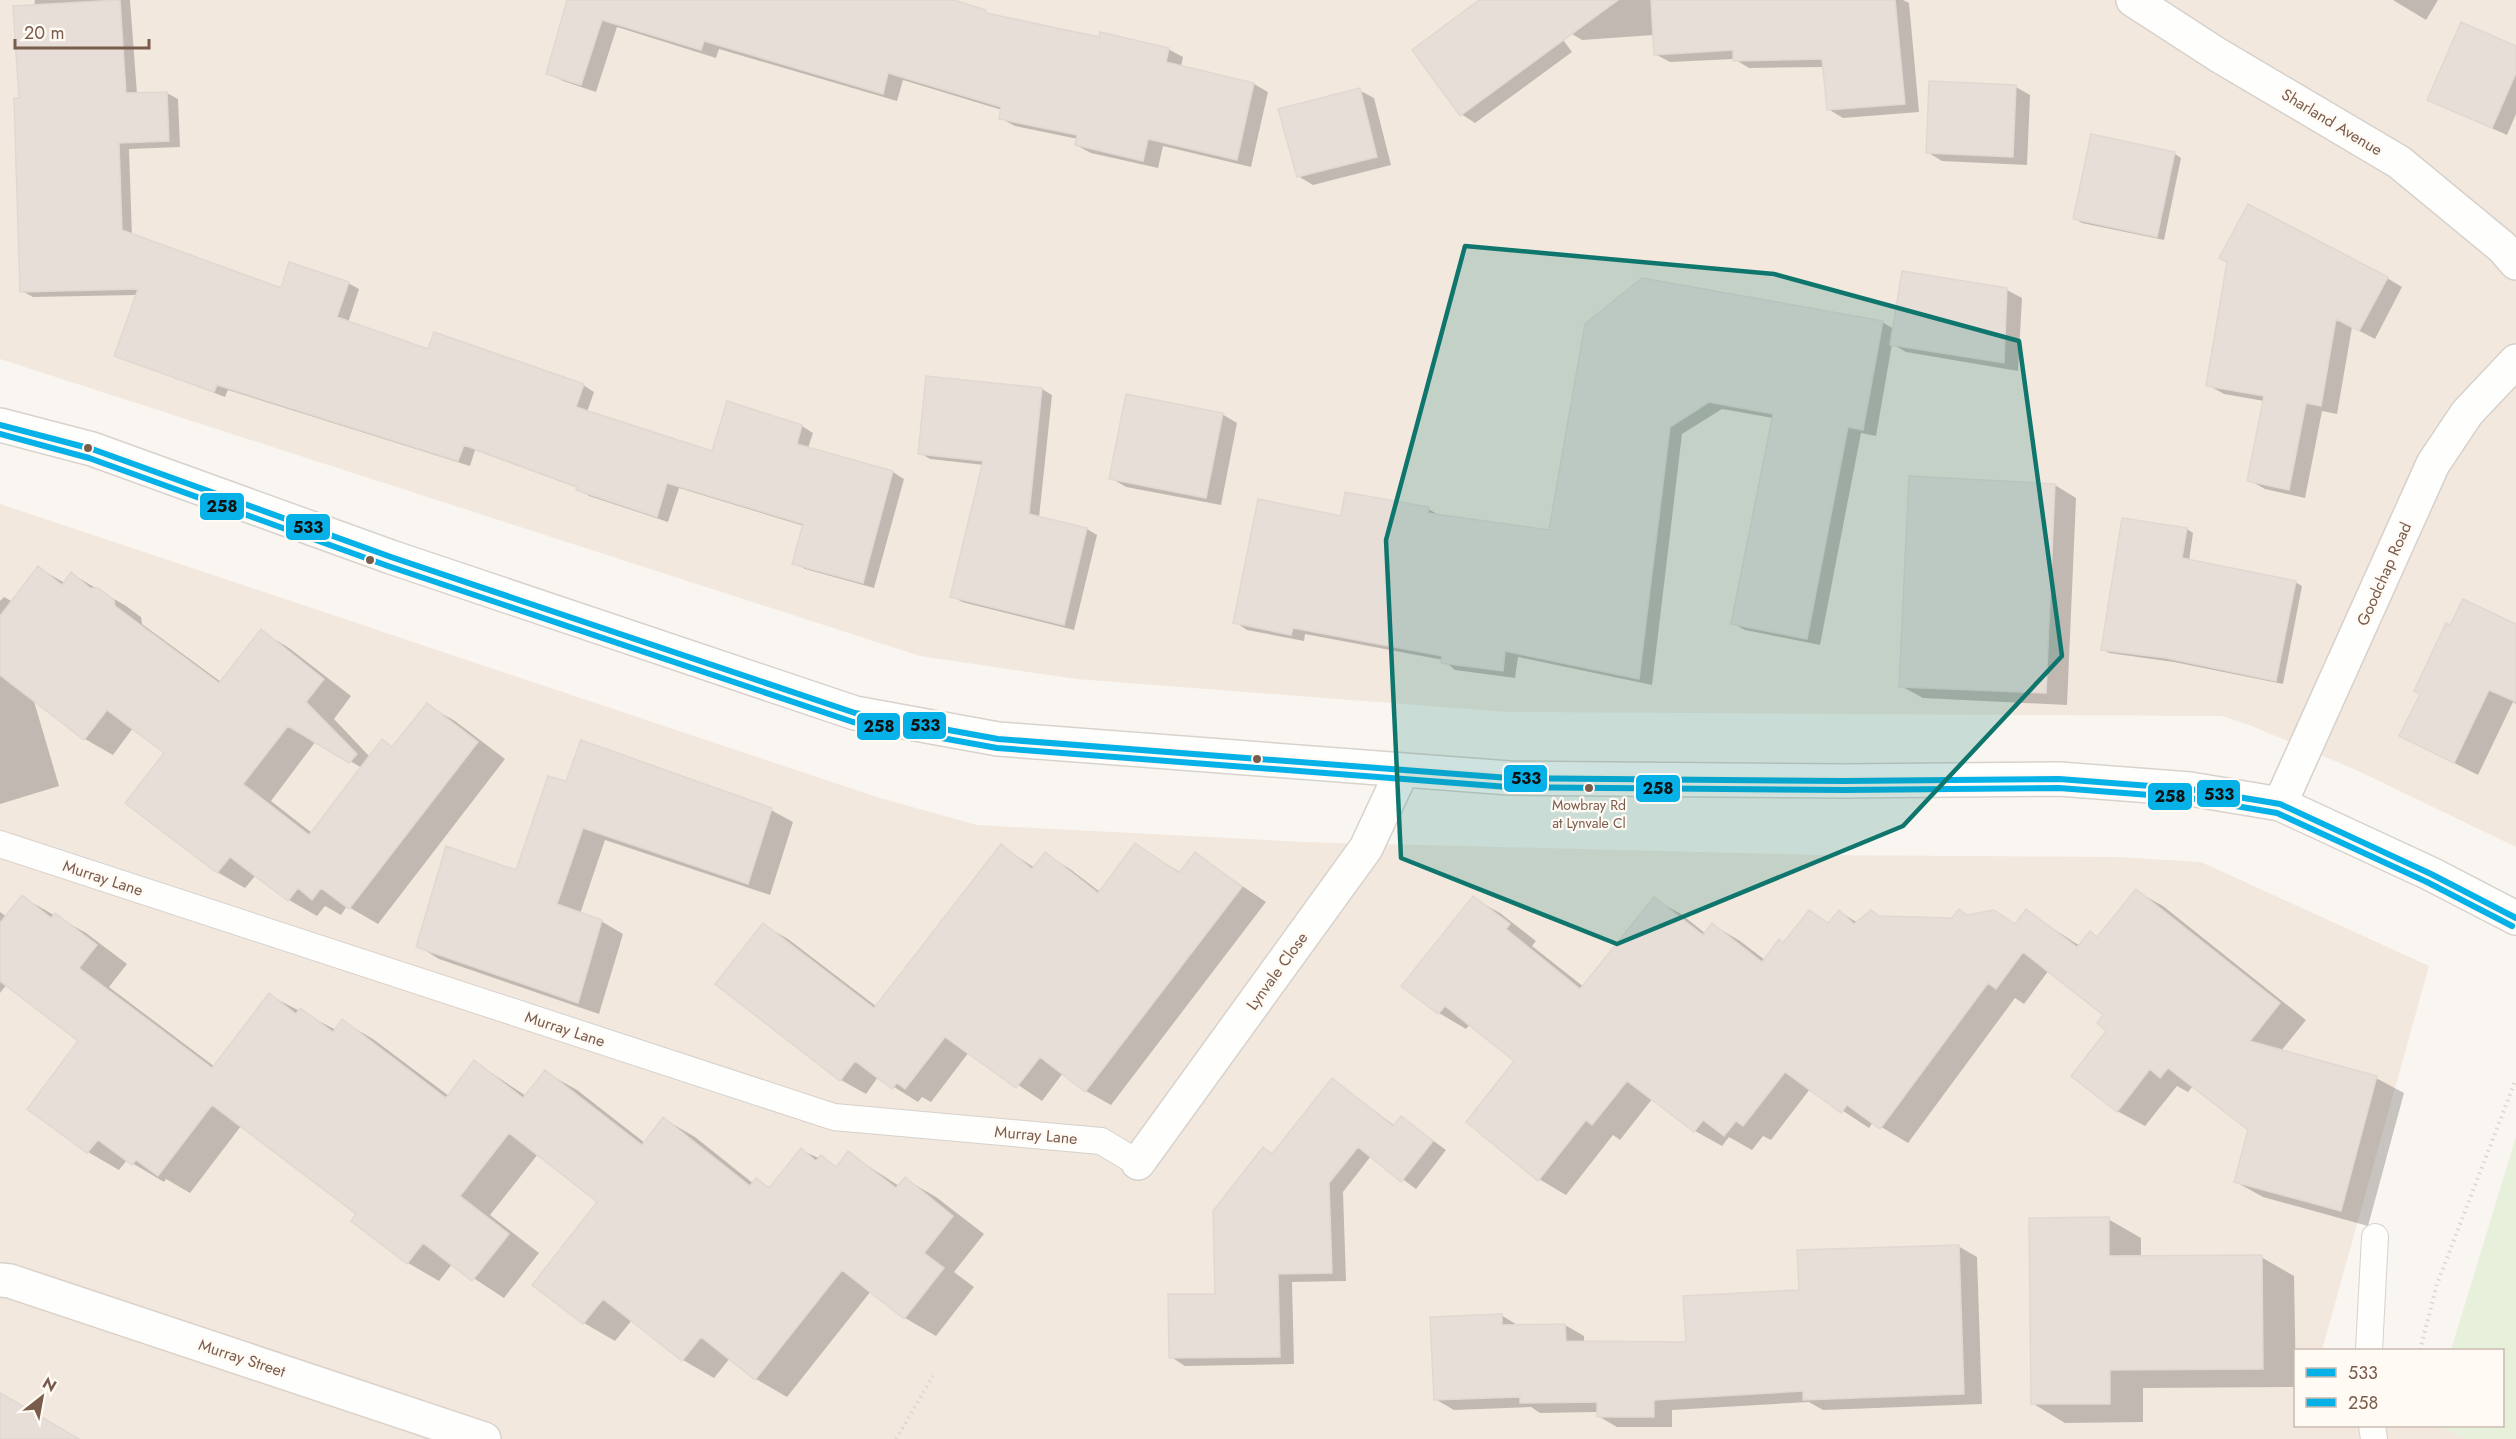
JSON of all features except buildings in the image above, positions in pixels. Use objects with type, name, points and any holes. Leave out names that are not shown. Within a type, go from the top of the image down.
[{"type":"main road","name":"Sharland Avenue","points":[[2133,0],[2217,55],[2399,162],[2485,233],[2516,263]]},
{"type":"main road","name":"Goodchap Road","points":[[2280,804],[2433,464],[2467,413],[2516,361]]},
{"type":"main road","points":[[0,425],[92,449],[391,557],[855,713],[998,739],[1402,771],[1542,778],[1843,781],[2059,779],[2190,789],[2280,804],[2431,874],[2516,918]]},
{"type":"main road","name":"Lynvale Close","points":[[1138,1164],[1366,848],[1402,771]]},
{"type":"main road","name":"Murray Street","points":[[0,1280],[10,1281],[484,1439]]},
{"type":"lane","name":"Murray Lane","points":[[0,844],[834,1117],[1101,1141],[1138,1164]]},
{"type":"lane","points":[[2369,1349],[2375,1237]]},
{"type":"path","points":[[2420,1349],[2437,1284],[2516,1079]]},
{"type":"path","points":[[896,1439],[933,1376]]},
{"type":"highlighted area","points":[[1465,246],[1774,274],[2019,341],[2062,656],[1903,826],[1617,944],[1401,858],[1386,540]]},
{"type":"shaded area","points":[[0,0],[2516,0],[2516,847],[2354,769],[2222,716],[1508,712],[1076,679],[920,656],[0,359]]},
{"type":"shaded area","points":[[0,504],[880,798],[977,825],[1304,842],[1815,855],[2117,857],[2201,862],[2429,966],[2322,1349],[2294,1349],[2294,1427],[2440,1427],[2467,1439],[0,1439]]},
{"type":"green space","points":[[2516,1137],[2516,1439],[2467,1439],[2440,1427],[2504,1427],[2504,1349],[2451,1349]]},
{"type":"transit line","name":"533","points":[[0,425],[92,449],[391,557],[855,713],[998,739],[1509,778],[1843,781],[2059,779],[2190,789],[2280,804],[2431,874],[2516,918]]},
{"type":"transit line","name":"258","points":[[0,434],[89,458],[388,566],[853,722],[997,748],[1508,787],[1843,790],[2059,788],[2189,798],[2277,813],[2427,882],[2512,926]]},
{"type":"place","name":"Mowbray Rd at Lynvale Cl","points":[[1589,788]]}]
